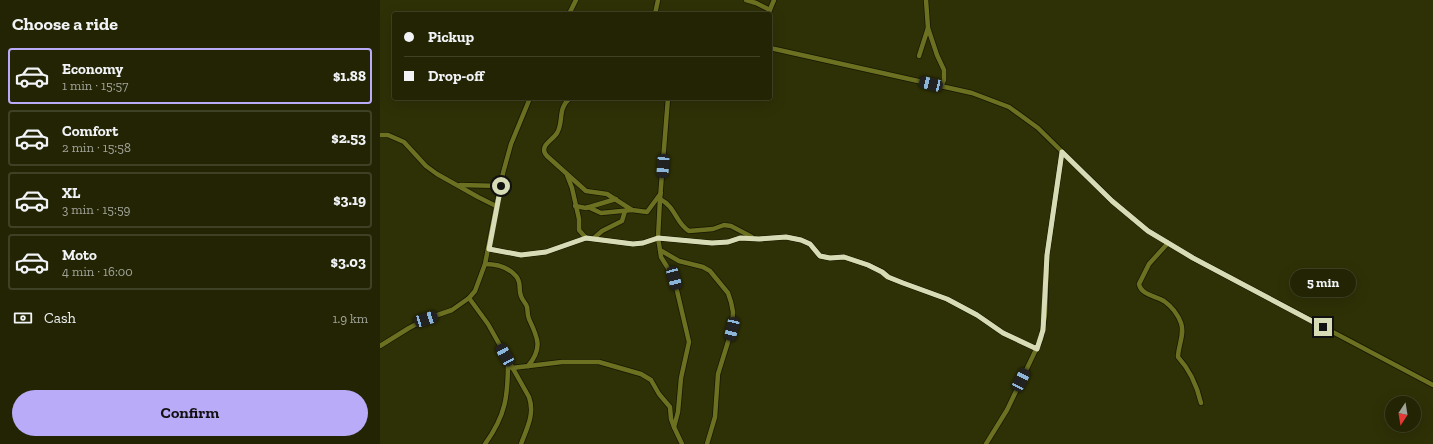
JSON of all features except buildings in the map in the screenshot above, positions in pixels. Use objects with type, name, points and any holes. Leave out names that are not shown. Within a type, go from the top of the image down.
[{"type":"street","points":[[570,12],[576,0]]},
{"type":"street","points":[[655,12],[658,0]]},
{"type":"street","points":[[746,0],[756,3],[769,12],[774,0]]},
{"type":"street","points":[[926,0],[926,18],[928,28],[937,55],[944,70],[944,80],[941,86]]},
{"type":"street","points":[[919,56],[928,28]]},
{"type":"street","points":[[772,48],[941,86],[985,97],[1009,107],[1035,124],[1130,217],[1168,243],[1433,385]]},
{"type":"street","points":[[380,346],[426,319],[452,310],[469,298],[478,284],[486,264],[496,206],[511,144],[529,100]]},
{"type":"street","points":[[569,100],[561,111],[558,132],[546,143],[543,151],[586,191],[600,192],[616,199],[632,210]]},
{"type":"street","points":[[668,100],[658,238],[661,257],[674,278],[689,342],[680,383],[678,412],[674,427]]},
{"type":"street","points":[[380,135],[388,135],[404,142],[426,166],[442,177],[458,184],[478,197],[496,206]]},
{"type":"street","points":[[986,444],[1007,410],[1041,339],[1044,323],[1047,255],[1062,152]]},
{"type":"street","points":[[566,173],[572,188],[580,230],[586,238]]},
{"type":"street","points":[[458,184],[501,186]]},
{"type":"street","points":[[588,207],[601,214],[632,210],[647,212],[661,193]]},
{"type":"street","points":[[576,206],[588,207],[616,199]]},
{"type":"street","points":[[660,199],[670,206],[683,226],[689,231],[713,229],[727,225],[746,235],[759,239]]},
{"type":"street","points":[[594,238],[602,231],[622,221],[625,211]]},
{"type":"street","points":[[489,249],[521,255],[546,252],[586,238],[633,244],[643,243],[658,238],[712,243],[728,242],[740,238],[759,239],[786,237],[801,240],[810,244],[820,256],[830,258],[844,257],[868,265],[890,278],[926,290],[968,309],[1003,333],[1037,349]]},
{"type":"street","points":[[1168,243],[1149,264],[1139,287],[1144,292],[1157,297],[1168,305],[1180,320],[1182,330],[1178,357],[1186,366],[1189,375],[1195,382],[1201,403]]},
{"type":"street","points":[[660,250],[679,261],[703,267],[710,271],[728,293],[731,302],[732,329],[718,374],[715,417],[707,444]]},
{"type":"street","points":[[486,264],[498,265],[509,270],[520,283],[520,295],[527,306],[529,318],[535,330],[538,342],[535,357],[528,366]]},
{"type":"street","points":[[469,298],[488,324],[532,405],[530,421],[521,444]]},
{"type":"street","points":[[485,444],[497,426],[506,399],[508,388],[508,361]]},
{"type":"street","points":[[512,368],[562,362],[599,362],[641,374],[651,380],[659,394],[670,407],[671,419],[682,444]]},
{"type":"route","points":[[501,186],[489,249],[521,255],[546,252],[578,239],[586,238],[627,244],[638,244],[658,238],[720,243],[740,238],[759,239],[786,237],[801,240],[810,244],[816,253],[825,258],[842,256],[868,265],[882,272],[888,277],[947,299],[968,309],[1003,333],[1037,349],[1041,339],[1045,315],[1047,255],[1062,152],[1112,201],[1148,231],[1193,258],[1323,327]]}]
